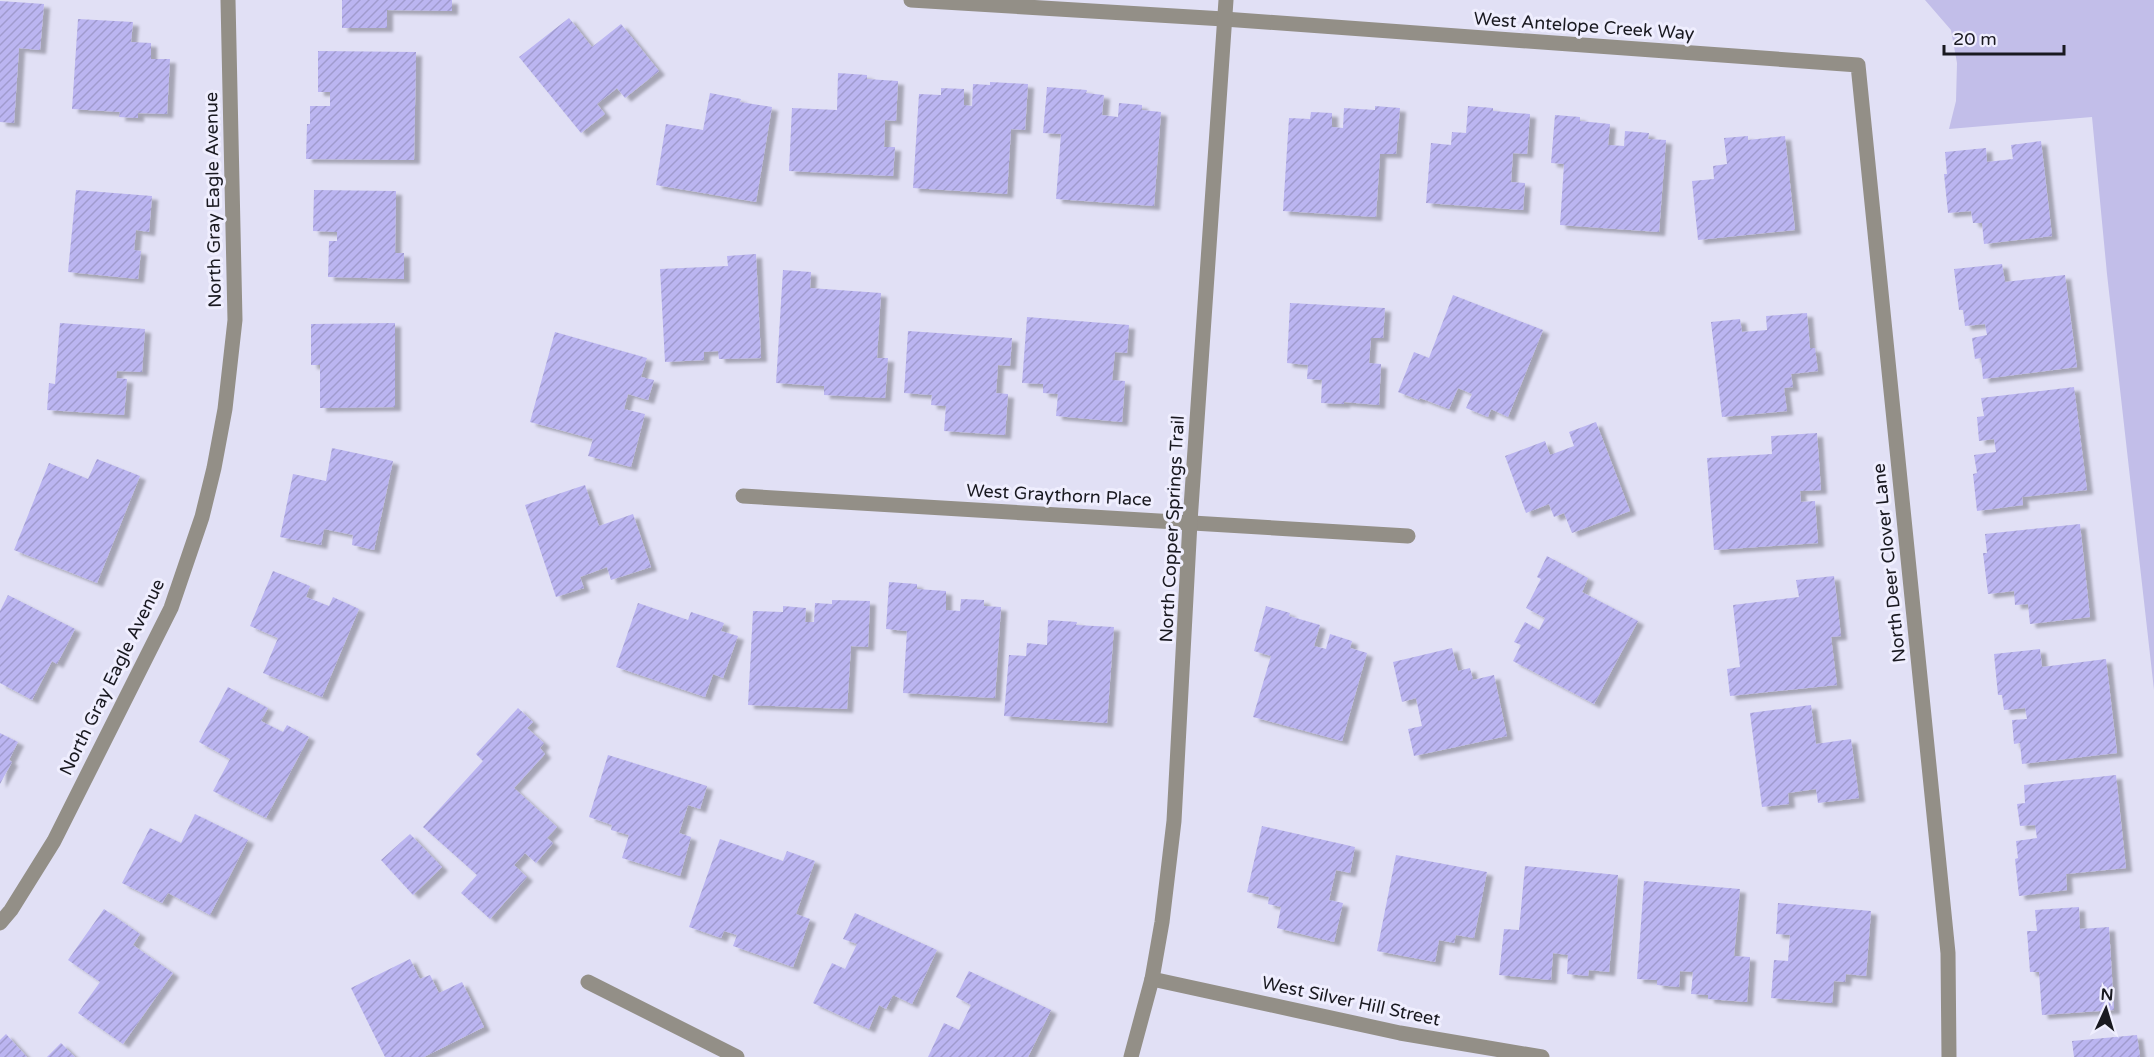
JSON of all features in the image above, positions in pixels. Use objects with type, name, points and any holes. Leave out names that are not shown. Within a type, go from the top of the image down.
[{"type":"street","name":"North Gray Eagle Avenue","points":[[0,923],[11,910],[54,841],[171,608],[202,518],[225,409],[236,320],[228,0]]},
{"type":"street","name":"West Antelope Creek Way","points":[[910,0],[1224,19],[1858,65]]},
{"type":"street","name":"North Copper Springs Trail","points":[[1131,1057],[1152,979],[1162,922],[1174,821],[1190,522],[1226,0]]},
{"type":"street","name":"North Deer Clover Lane","points":[[1858,65],[1948,953],[1948,1057]]},
{"type":"street","name":"West Graythorn Place","points":[[744,496],[1408,536]]},
{"type":"street","name":"West Silver Hill Street","points":[[1152,979],[1400,1033],[1542,1057]]},
{"type":"street","points":[[588,982],[737,1057]]},
{"type":"shaded area","points":[[1925,0],[2154,0],[2154,690],[2107,274],[2092,117],[1949,129],[1956,101],[1957,63],[1951,30]]},
{"type":"building","points":[[342,0],[452,0],[452,11],[387,10],[387,28],[342,28]]},
{"type":"building","points":[[0,1],[44,4],[40,50],[19,48],[14,123],[0,122]]},
{"type":"building","points":[[569,18],[592,47],[621,24],[659,71],[625,98],[617,88],[597,104],[605,114],[581,133],[519,57]]},
{"type":"building","points":[[78,19],[133,22],[131,42],[151,43],[151,59],[170,59],[167,114],[138,113],[138,118],[119,117],[120,112],[72,109]]},
{"type":"building","points":[[318,51],[416,52],[414,160],[306,159],[310,106],[330,106],[330,92],[318,92]]},
{"type":"building","points":[[838,73],[867,75],[867,79],[898,81],[896,121],[885,120],[884,147],[895,147],[893,176],[789,171],[792,108],[837,110]]},
{"type":"building","points":[[990,82],[1028,84],[1025,130],[1011,129],[1007,194],[913,188],[919,94],[941,95],[941,88],[964,89],[964,105],[972,106],[973,84],[990,85]]},
{"type":"building","points":[[1047,87],[1087,90],[1086,93],[1104,95],[1102,115],[1118,117],[1119,103],[1142,105],[1142,110],[1161,112],[1154,206],[1056,199],[1061,134],[1043,133]]},
{"type":"building","points":[[710,93],[741,99],[740,102],[772,107],[756,202],[656,185],[666,124],[703,130]]},
{"type":"building","points":[[1375,106],[1400,108],[1396,154],[1380,154],[1376,217],[1283,211],[1289,118],[1310,119],[1311,112],[1332,113],[1332,127],[1343,128],[1344,108],[1375,110]]},
{"type":"building","points":[[1468,106],[1530,114],[1527,154],[1513,153],[1511,182],[1525,183],[1523,210],[1426,203],[1431,143],[1451,145],[1452,132],[1466,133]]},
{"type":"building","points":[[1555,115],[1580,117],[1580,121],[1610,124],[1608,145],[1624,146],[1625,131],[1649,133],[1648,139],[1666,140],[1659,232],[1560,225],[1564,164],[1551,163]]},
{"type":"building","points":[[1748,136],[1748,140],[1785,136],[1795,230],[1698,240],[1692,181],[1714,179],[1713,166],[1727,164],[1724,138]]},
{"type":"building","points":[[2041,141],[2052,236],[1984,244],[1982,223],[1973,223],[1971,211],[1948,213],[1944,174],[1947,174],[1945,152],[1986,148],[1987,162],[2013,159],[2011,145]]},
{"type":"building","points":[[76,190],[152,196],[149,232],[136,230],[134,250],[141,251],[138,279],[68,272]]},
{"type":"building","points":[[314,190],[396,191],[395,253],[404,253],[404,279],[328,277],[329,241],[337,241],[337,232],[313,231]]},
{"type":"building","points":[[756,254],[761,358],[719,359],[718,351],[704,352],[704,360],[665,362],[660,269],[728,266],[727,256]]},
{"type":"building","points":[[2002,264],[2005,282],[2065,275],[2077,367],[1983,379],[1981,358],[1975,359],[1972,338],[1987,335],[1985,324],[1965,326],[1963,310],[1959,310],[1954,269]]},
{"type":"building","points":[[783,270],[811,272],[810,288],[881,293],[877,358],[888,358],[885,398],[824,395],[824,386],[776,383]]},
{"type":"building","points":[[1453,295],[1543,330],[1508,417],[1491,409],[1488,417],[1466,408],[1472,394],[1458,388],[1449,409],[1398,392],[1414,352],[1429,358]]},
{"type":"building","points":[[1290,303],[1385,308],[1383,338],[1371,338],[1369,363],[1381,364],[1379,405],[1321,403],[1322,380],[1307,379],[1308,365],[1287,363]]},
{"type":"building","points":[[1807,313],[1810,348],[1815,348],[1818,371],[1791,374],[1793,387],[1784,388],[1787,411],[1722,417],[1711,322],[1740,319],[1742,332],[1767,330],[1766,316]]},
{"type":"building","points":[[1027,317],[1129,325],[1127,353],[1115,352],[1112,380],[1125,381],[1122,422],[1056,416],[1058,394],[1043,393],[1043,384],[1022,383]]},
{"type":"building","points":[[60,323],[145,329],[142,372],[117,371],[116,378],[127,379],[124,415],[47,410],[49,383],[55,384]]},
{"type":"building","points":[[395,323],[395,407],[320,408],[320,365],[311,365],[311,324]]},
{"type":"building","points":[[908,331],[1012,338],[1010,366],[998,365],[996,393],[1008,394],[1005,435],[944,431],[946,406],[931,405],[932,395],[904,393]]},
{"type":"building","points":[[555,332],[647,358],[641,377],[654,380],[648,400],[628,394],[624,409],[645,414],[631,467],[588,456],[593,439],[530,422]]},
{"type":"building","points":[[2074,387],[2087,490],[2022,497],[2023,505],[1977,511],[1973,474],[1977,473],[1974,455],[1996,452],[1994,439],[1979,441],[1977,417],[1984,416],[1981,398]]},
{"type":"building","points":[[1596,422],[1630,511],[1572,533],[1564,513],[1554,517],[1549,504],[1526,513],[1505,456],[1545,441],[1550,455],[1574,446],[1569,432]]},
{"type":"building","points":[[1817,433],[1821,490],[1800,491],[1801,502],[1815,501],[1818,543],[1714,550],[1707,458],[1772,454],[1771,436]]},
{"type":"building","points":[[332,448],[393,461],[374,550],[352,545],[353,535],[324,529],[321,545],[280,537],[293,474],[326,481]]},
{"type":"building","points":[[97,459],[140,476],[97,583],[14,550],[49,463],[88,479]]},
{"type":"building","points":[[585,485],[599,526],[633,514],[651,567],[611,580],[607,567],[580,577],[584,588],[556,597],[525,505]]},
{"type":"building","points":[[2080,524],[2090,617],[2030,624],[2028,604],[2015,605],[2014,591],[1988,594],[1983,553],[1987,553],[1985,534]]},
{"type":"building","points":[[1547,556],[1588,578],[1582,592],[1638,621],[1594,704],[1513,661],[1521,645],[1514,642],[1525,622],[1539,630],[1545,618],[1526,608],[1541,579],[1537,577]]},
{"type":"building","points":[[273,571],[310,586],[306,597],[329,606],[333,597],[359,609],[322,697],[263,673],[278,638],[250,626]]},
{"type":"building","points":[[1834,576],[1841,636],[1831,637],[1837,685],[1730,696],[1727,669],[1740,667],[1733,605],[1799,597],[1796,580]]},
{"type":"building","points":[[889,582],[917,584],[917,589],[946,591],[946,610],[960,611],[961,599],[984,600],[984,606],[1001,607],[995,698],[903,693],[907,631],[886,629]]},
{"type":"building","points":[[8,595],[75,629],[57,664],[52,661],[32,700],[0,683],[0,611]]},
{"type":"building","points":[[832,600],[870,601],[868,647],[851,646],[847,709],[748,705],[753,611],[783,612],[783,606],[806,608],[805,622],[814,622],[815,603],[832,604]]},
{"type":"building","points":[[638,603],[688,620],[691,612],[724,623],[721,631],[738,636],[723,678],[713,674],[705,697],[616,667]]},
{"type":"building","points":[[1266,606],[1320,625],[1314,646],[1326,649],[1330,634],[1352,641],[1350,648],[1367,653],[1342,741],[1253,717],[1271,656],[1254,651]]},
{"type":"building","points":[[1048,620],[1077,622],[1076,625],[1114,627],[1107,723],[1004,716],[1009,655],[1026,656],[1027,643],[1047,645]]},
{"type":"building","points":[[1452,648],[1458,671],[1470,668],[1473,680],[1494,675],[1507,736],[1414,756],[1408,729],[1422,726],[1416,698],[1402,702],[1393,662]]},
{"type":"building","points":[[2040,649],[2042,667],[2106,659],[2117,753],[2022,764],[2020,743],[2014,744],[2012,720],[2027,719],[2025,708],[2004,710],[2002,695],[1998,695],[1994,654]]},
{"type":"building","points":[[228,687],[268,708],[261,721],[283,732],[287,725],[309,737],[266,818],[213,791],[230,759],[199,742]]},
{"type":"building","points":[[1811,705],[1816,744],[1851,739],[1859,798],[1818,803],[1816,789],[1788,793],[1789,804],[1762,807],[1750,713]]},
{"type":"building","points":[[518,708],[533,722],[527,728],[544,743],[540,748],[545,754],[514,788],[557,827],[547,838],[553,843],[536,863],[525,853],[514,865],[527,877],[490,919],[461,893],[477,875],[423,827],[483,761],[476,754]]},
{"type":"building","points":[[0,733],[18,742],[9,760],[12,762],[0,784]]},
{"type":"building","points":[[608,755],[707,786],[700,809],[688,805],[679,833],[691,837],[680,876],[622,858],[629,835],[611,830],[612,825],[589,817]]},
{"type":"building","points":[[2116,775],[2126,868],[2066,874],[2067,890],[2019,896],[2015,859],[2018,858],[2016,841],[2037,838],[2035,825],[2020,826],[2017,804],[2025,803],[2024,785]]},
{"type":"building","points":[[195,814],[248,840],[210,915],[168,893],[162,903],[122,883],[150,828],[181,843]]},
{"type":"building","points":[[1262,826],[1355,847],[1350,873],[1336,870],[1329,900],[1343,903],[1334,942],[1277,928],[1281,907],[1268,904],[1269,897],[1247,892]]},
{"type":"building","points":[[410,834],[442,867],[413,895],[381,860]]},
{"type":"building","points":[[720,839],[783,861],[787,851],[815,861],[796,914],[810,919],[793,967],[733,946],[737,935],[724,931],[721,938],[689,927]]},
{"type":"building","points":[[1396,855],[1487,872],[1474,938],[1456,935],[1454,943],[1439,940],[1435,962],[1377,951]]},
{"type":"building","points":[[1525,866],[1618,875],[1609,972],[1589,970],[1588,976],[1567,974],[1568,955],[1553,953],[1551,980],[1499,975],[1504,929],[1519,930]]},
{"type":"building","points":[[1644,881],[1740,889],[1734,956],[1750,957],[1747,1002],[1708,999],[1708,995],[1691,994],[1693,972],[1680,971],[1679,987],[1657,985],[1657,980],[1637,979]]},
{"type":"building","points":[[1778,903],[1871,911],[1866,976],[1846,974],[1845,982],[1834,981],[1832,1003],[1771,998],[1774,960],[1788,961],[1790,935],[1776,934]]},
{"type":"building","points":[[2079,907],[2080,929],[2109,927],[2114,1010],[2042,1015],[2039,972],[2030,972],[2027,931],[2037,931],[2035,910]]},
{"type":"building","points":[[104,909],[140,934],[133,945],[173,973],[123,1044],[78,1013],[100,982],[68,960]]},
{"type":"building","points":[[855,913],[937,950],[912,1004],[893,995],[886,1009],[879,1005],[869,1029],[813,1003],[832,963],[845,969],[857,944],[843,939]]},
{"type":"building","points":[[410,959],[420,979],[430,975],[439,993],[462,982],[484,1027],[424,1057],[385,1057],[351,988]]},
{"type":"building","points":[[969,971],[1051,1010],[1028,1057],[928,1057],[944,1023],[959,1030],[971,1005],[956,997]]},
{"type":"building","points":[[6,1034],[27,1057],[0,1057],[0,1040]]},
{"type":"building","points":[[2137,1035],[2140,1057],[2074,1057],[2072,1041]]},
{"type":"building","points":[[61,1043],[75,1057],[47,1057]]}]
